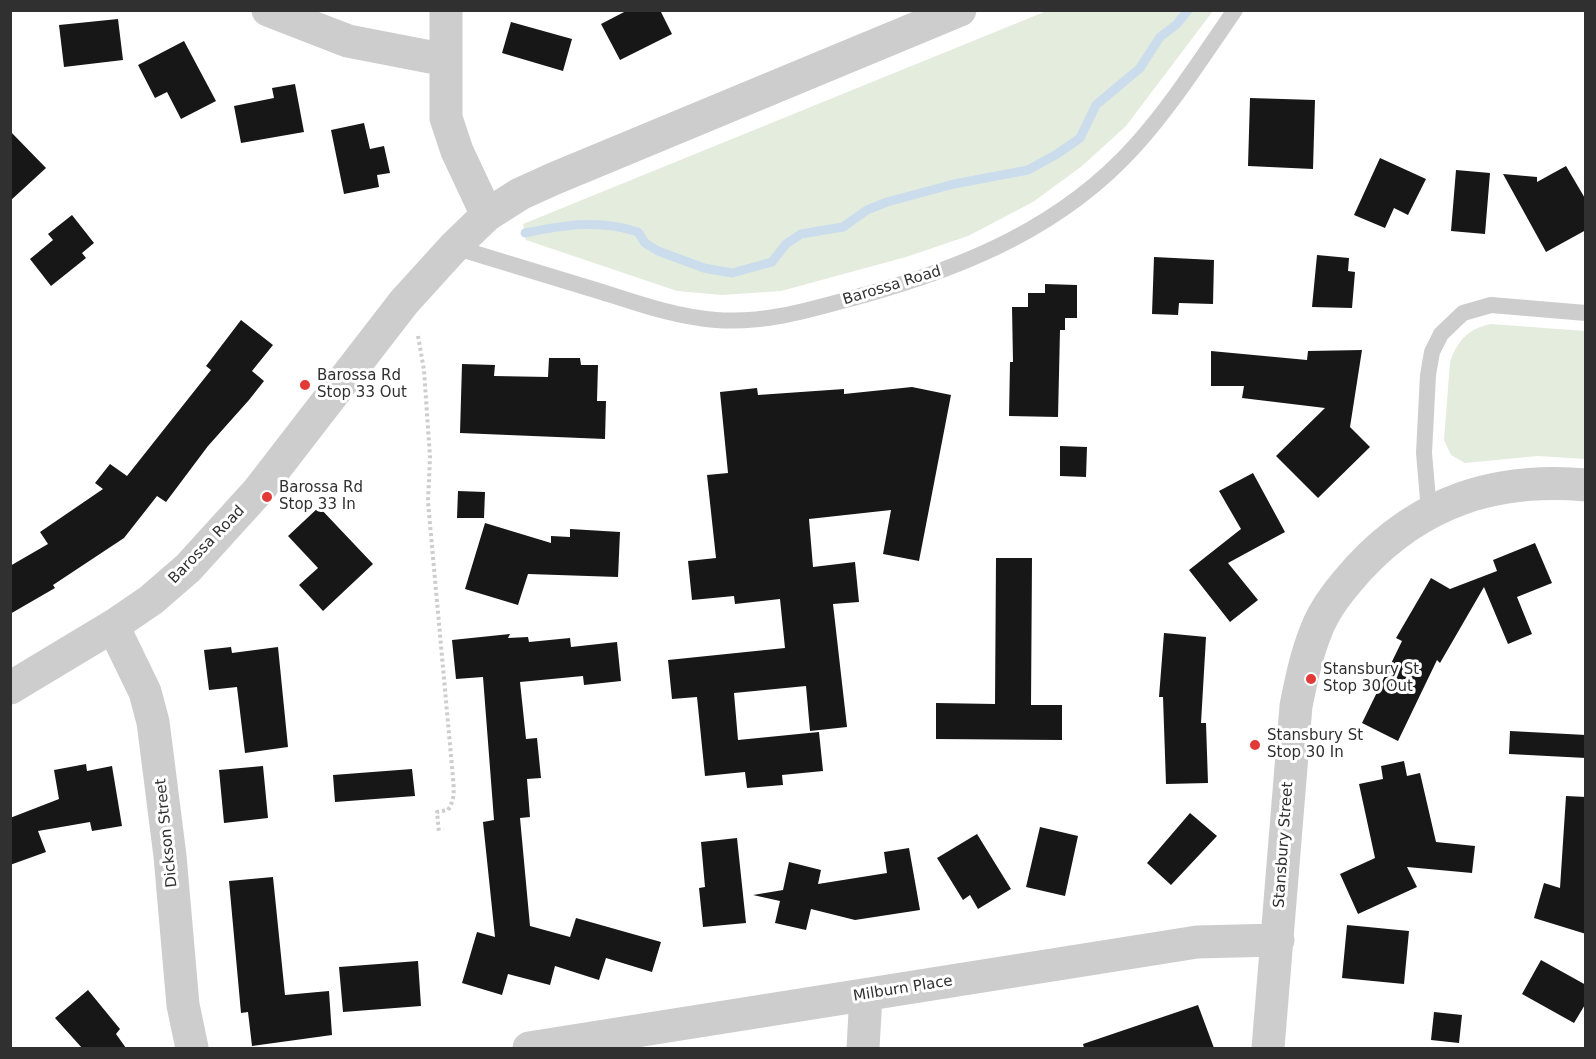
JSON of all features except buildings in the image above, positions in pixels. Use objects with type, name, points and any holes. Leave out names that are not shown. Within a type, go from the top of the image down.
[{"type":"street","points":[[268,10],[348,41],[446,60]]},
{"type":"street","points":[[447,10],[446,118],[456,151],[487,215]]},
{"type":"street","name":"Barossa Road","points":[[10,688],[113,626],[151,600],[188,568],[258,491],[404,302],[487,215],[520,194],[553,178],[960,10]]},
{"type":"street","name":"Stansbury Street","points":[[1268,1048],[1296,706],[1304,666],[1316,629],[1339,590],[1368,559],[1398,531],[1429,511],[1468,496],[1503,488],[1537,483],[1586,485]]},
{"type":"street","name":"Dickson Street","points":[[113,626],[145,692],[153,722],[170,856],[183,1005],[192,1048]]},
{"type":"street","name":"Milburn Place","points":[[530,1048],[1197,942],[1278,940]]},
{"type":"street","points":[[863,1048],[866,995]]},
{"type":"lane","name":"Barossa Road","points":[[454,247],[660,310],[717,320],[753,320],[787,315],[904,284],[965,263],[1001,247],[1035,228],[1108,174],[1154,123],[1235,10]]},
{"type":"lane","points":[[1429,511],[1424,453],[1428,386],[1432,352],[1441,334],[1463,313],[1491,305],[1586,313]]},
{"type":"path","points":[[404,302],[420,341],[424,370],[430,457],[428,502],[453,778],[454,797],[451,805],[447,810],[437,812],[439,833]]},
{"type":"shaded area","points":[[1049,10],[1213,11],[1126,126],[1082,166],[1033,202],[968,236],[906,257],[781,291],[722,295],[677,291],[526,240],[523,224]]},
{"type":"shaded area","points":[[1491,324],[1585,331],[1585,459],[1538,456],[1465,463],[1451,455],[1444,440],[1450,362],[1460,342],[1470,332]]},
{"type":"waterway","points":[[525,233],[596,224],[638,232],[645,243],[658,251],[704,268],[732,273],[772,262],[786,244],[801,234],[843,227],[867,210],[887,202],[954,184],[1028,170],[1057,154],[1080,138],[1096,105],[1140,68],[1160,37],[1177,24],[1188,10]]},
{"type":"place","name":"Barossa Rd Stop 33 Out","points":[[305,385]]},
{"type":"place","name":"Barossa Rd Stop 33 In","points":[[267,497]]},
{"type":"place","name":"Stansbury St Stop 30 Out","points":[[1311,679]]},
{"type":"place","name":"Stansbury St Stop 30 In","points":[[1255,745]]}]
